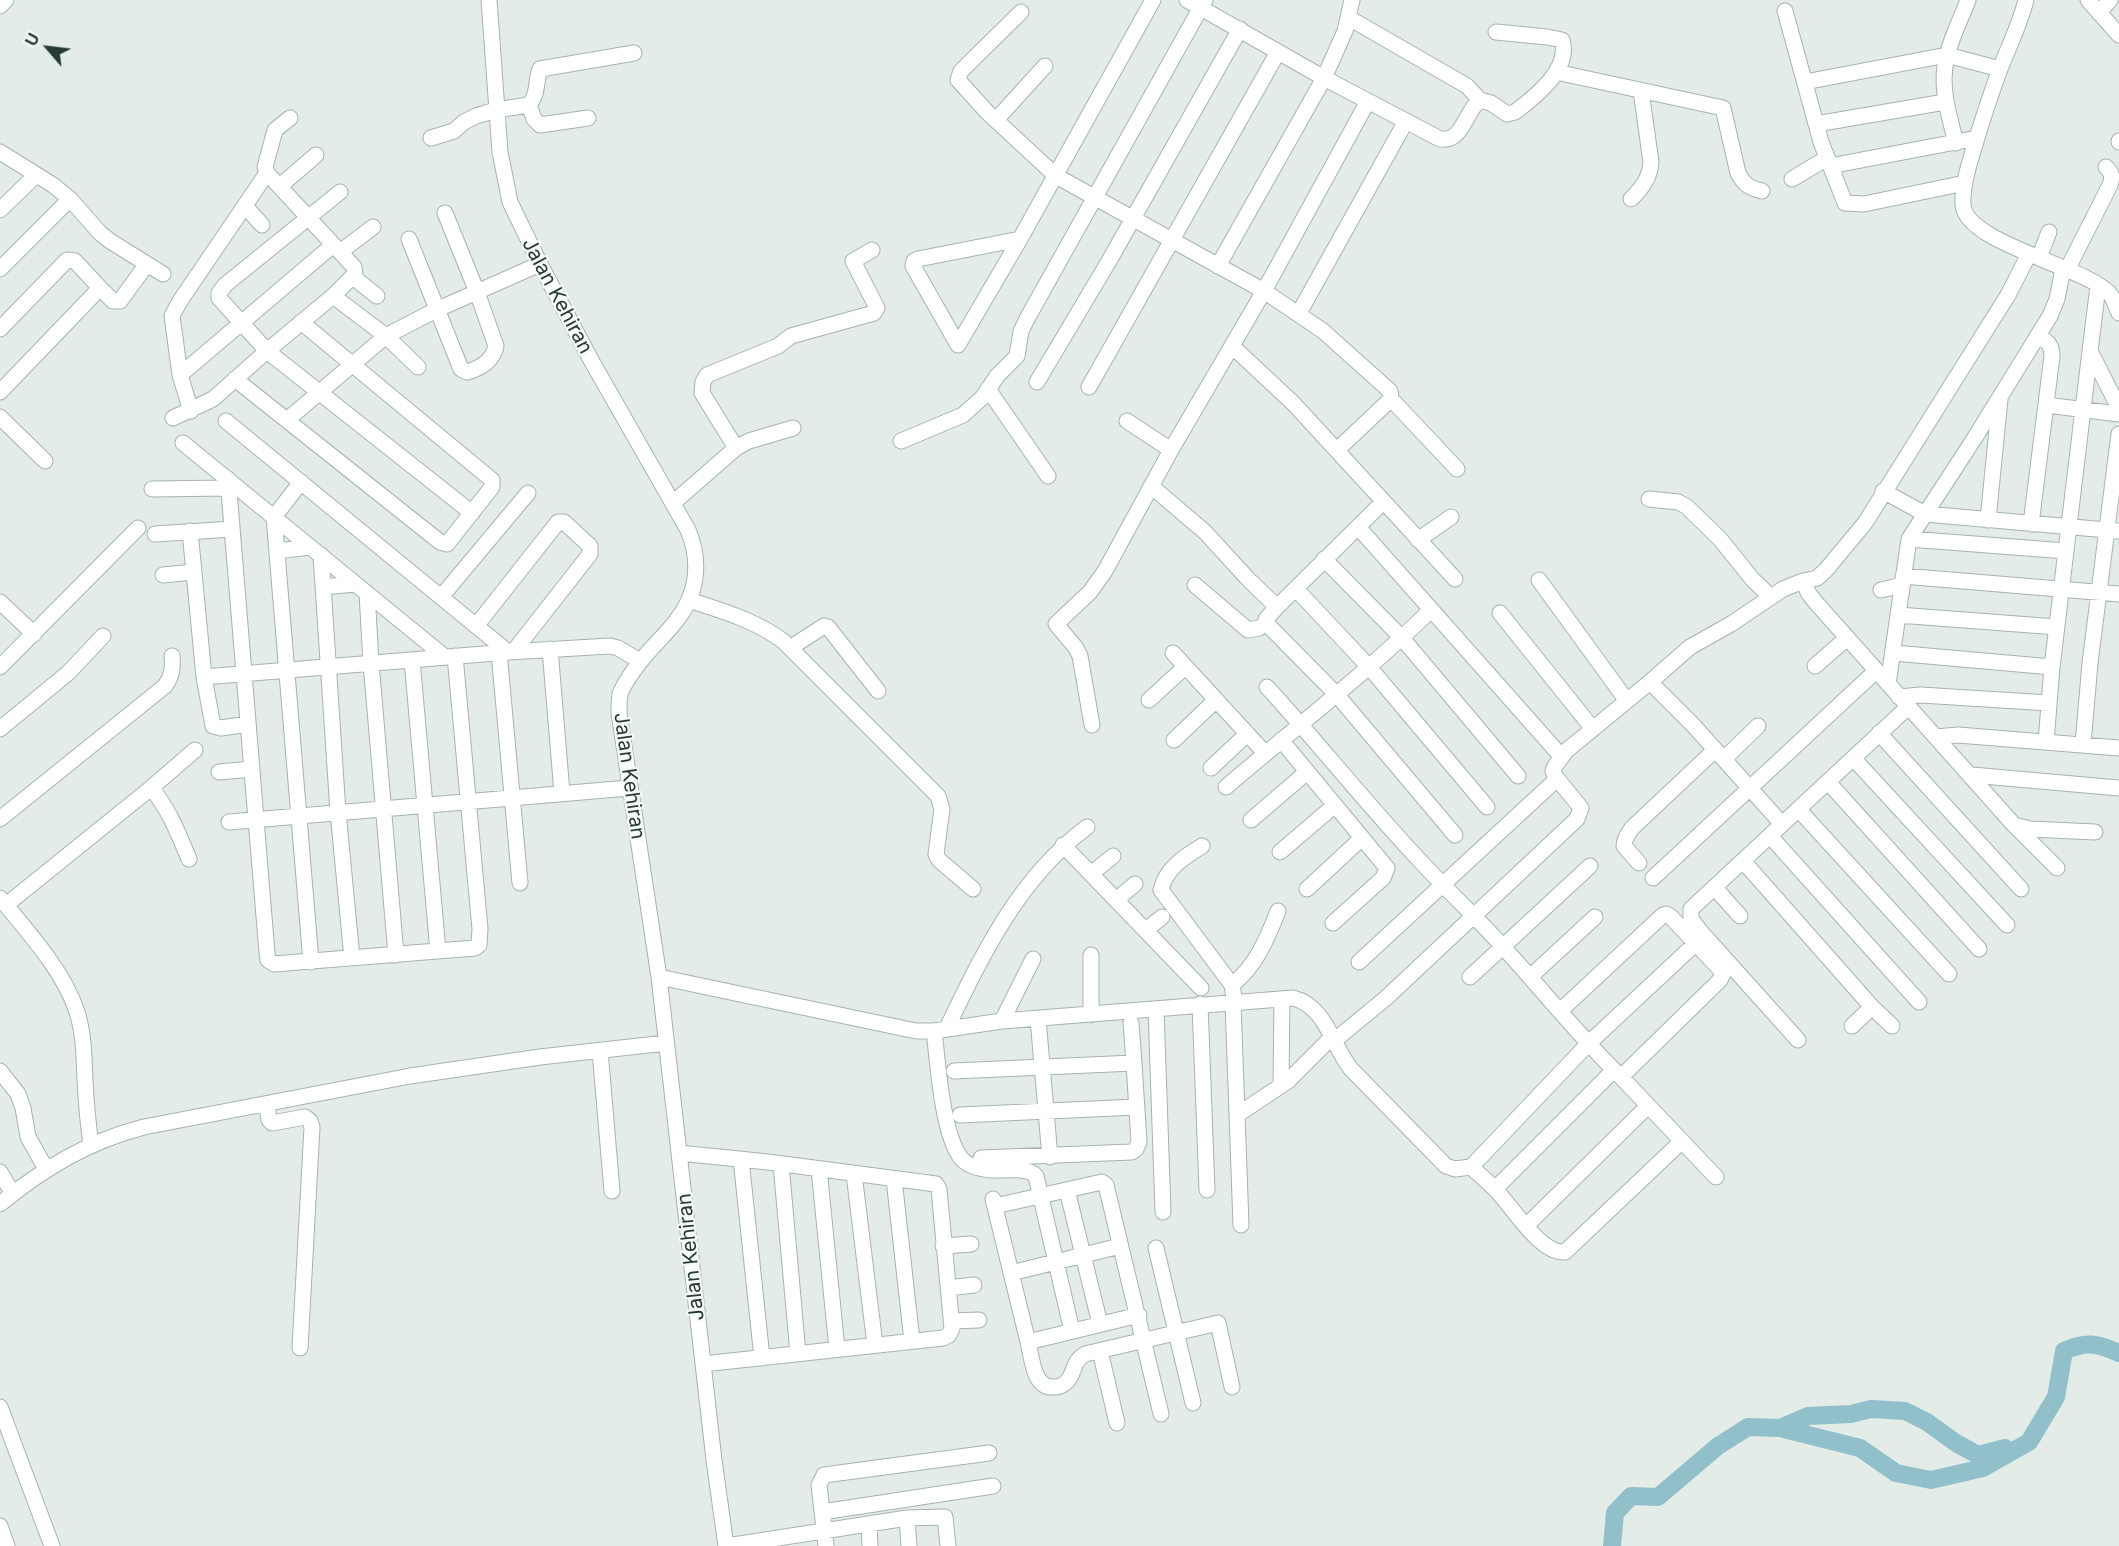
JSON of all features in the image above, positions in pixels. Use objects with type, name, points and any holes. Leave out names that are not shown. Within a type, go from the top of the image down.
[{"type":"street","name":"Jalan Kehiran","points":[[489,0],[500,152],[510,202],[591,360],[688,530],[696,555],[695,579],[689,600],[676,622],[640,661],[620,694],[619,712],[659,977],[703,1364],[727,1546]]},
{"type":"street","points":[[1020,239],[914,261],[913,266],[958,345],[1020,239],[1056,176],[1153,0]]},
{"type":"street","points":[[1218,266],[1324,78],[1349,18],[1353,0]]},
{"type":"street","points":[[1956,143],[1945,102],[1944,72],[1947,55],[1968,0]]},
{"type":"street","points":[[2026,0],[1977,138],[1965,183],[1963,207],[1966,216],[1989,234],[2108,287],[2119,313]]},
{"type":"street","points":[[2088,0],[2119,35]]},
{"type":"street","points":[[2099,13],[2110,0]]},
{"type":"street","points":[[901,441],[963,415],[983,397],[997,376],[1017,356],[1021,331],[1028,317],[1197,3],[1324,78],[1440,139],[1449,140],[1456,136],[1471,109],[1480,100]]},
{"type":"street","points":[[1785,11],[1816,124],[1844,201],[1849,205],[1864,204],[1965,183]]},
{"type":"street","points":[[1021,12],[958,76],[958,80],[996,120],[1056,176],[1133,217],[1299,313],[1356,359],[1390,391],[1391,399],[1457,469]]},
{"type":"street","points":[[1349,18],[1467,86],[1480,100],[1491,103],[1507,114],[1515,112],[1556,72],[1562,56],[1562,40],[1496,32]]},
{"type":"street","points":[[1037,382],[1240,30]]},
{"type":"street","points":[[1089,387],[1278,52]]},
{"type":"street","points":[[432,138],[454,131],[467,120],[496,110],[529,105],[537,93],[540,69],[634,53]]},
{"type":"street","points":[[1805,82],[1947,55],[2000,69]]},
{"type":"street","points":[[996,120],[1045,66]]},
{"type":"street","points":[[1556,72],[1723,108],[1732,156],[1738,173],[1750,188],[1762,191]]},
{"type":"street","points":[[1631,199],[1642,188],[1651,170],[1652,162],[1641,91]]},
{"type":"street","points":[[1092,725],[1080,656],[1056,624],[1099,581],[1171,450],[1233,347],[1368,101]]},
{"type":"street","points":[[1816,124],[1945,102]]},
{"type":"street","points":[[529,105],[534,119],[540,125],[588,118]]},
{"type":"street","points":[[173,418],[213,399],[333,296],[353,277],[356,270],[267,172],[265,167],[274,130],[290,118]]},
{"type":"street","points":[[1299,313],[1406,121]]},
{"type":"street","points":[[1792,179],[1828,162],[1977,138]]},
{"type":"street","points":[[0,152],[53,185],[70,199],[100,233],[164,274]]},
{"type":"street","points":[[280,186],[316,155]]},
{"type":"street","points":[[1888,684],[1909,539],[2050,316],[2066,269],[2110,185],[2111,171],[2106,167]]},
{"type":"street","points":[[191,411],[180,375],[173,323],[175,309],[267,172]]},
{"type":"street","points":[[0,210],[36,175]]},
{"type":"street","points":[[340,192],[225,285],[219,293],[219,298],[267,351],[472,513]]},
{"type":"street","points":[[0,269],[70,199]]},
{"type":"street","points":[[245,206],[262,225]]},
{"type":"street","points":[[409,239],[461,369],[467,372],[478,368],[486,363],[496,346],[446,213]]},
{"type":"street","points":[[180,375],[242,322],[337,248],[373,227]]},
{"type":"street","points":[[1237,1115],[1281,1085],[1334,1038],[1386,998],[1580,814],[1579,804],[1557,779],[1553,771],[1561,756],[1690,647],[1731,624],[1783,589],[1817,578],[1833,563],[1865,523],[1883,491],[2049,232]]},
{"type":"street","points":[[736,448],[702,393],[703,382],[707,375],[778,346],[791,336],[874,313],[877,308],[853,263],[855,258],[872,250]]},
{"type":"street","points":[[0,329],[67,260],[75,261],[113,301],[120,301],[147,264]]},
{"type":"street","points":[[288,419],[386,336],[436,309],[540,264]]},
{"type":"street","points":[[353,277],[377,296]]},
{"type":"street","points":[[2046,742],[2052,667],[2090,351],[2108,287]]},
{"type":"street","points":[[0,392],[100,288]]},
{"type":"street","points":[[333,296],[386,336],[418,367]]},
{"type":"street","points":[[235,379],[444,544],[452,540],[492,488],[492,480],[301,322]]},
{"type":"street","points":[[2031,524],[2052,350],[2048,342],[2037,336]]},
{"type":"street","points":[[1233,347],[1337,450],[1455,579]]},
{"type":"street","points":[[2090,351],[2119,408]]},
{"type":"street","points":[[988,389],[1048,476]]},
{"type":"street","points":[[1988,520],[2000,396]]},
{"type":"street","points":[[1337,450],[1391,399]]},
{"type":"street","points":[[2046,405],[2119,414]]},
{"type":"street","points":[[0,417],[45,461]]},
{"type":"street","points":[[226,421],[507,652]]},
{"type":"street","points":[[1127,421],[1171,450]]},
{"type":"street","points":[[673,503],[736,448],[748,441],[793,428]]},
{"type":"street","points":[[2083,744],[2103,555],[2113,531],[2119,434]]},
{"type":"street","points":[[183,442],[228,483],[450,657],[480,941],[476,948],[282,965],[268,960],[228,483]]},
{"type":"street","points":[[301,482],[274,517],[297,816],[311,962]]},
{"type":"street","points":[[152,489],[228,483]]},
{"type":"street","points":[[1151,486],[1205,532],[1241,573],[1277,607]]},
{"type":"street","points":[[1883,491],[1925,514],[2113,531]]},
{"type":"street","points":[[441,597],[528,494]]},
{"type":"street","points":[[1649,499],[1678,502],[1686,506],[1720,538],[1753,580],[1771,597]]},
{"type":"street","points":[[1266,623],[1266,618],[1383,501]]},
{"type":"street","points":[[1418,540],[1450,517]]},
{"type":"street","points":[[476,626],[558,522],[564,522],[590,546],[590,554],[507,652],[512,797],[520,883]]},
{"type":"street","points":[[1358,527],[1561,756]]},
{"type":"street","points":[[0,667],[138,528]]},
{"type":"street","points":[[155,534],[232,529]]},
{"type":"street","points":[[190,531],[204,676],[213,726],[221,728],[248,724]]},
{"type":"street","points":[[1909,539],[2066,551]]},
{"type":"street","points":[[277,551],[316,551]]},
{"type":"street","points":[[316,551],[323,587],[338,812],[352,958]]},
{"type":"street","points":[[2103,555],[2119,556]]},
{"type":"street","points":[[1324,559],[1402,638],[1518,776]]},
{"type":"street","points":[[163,574],[194,572]]},
{"type":"street","points":[[1539,580],[1627,700]]},
{"type":"street","points":[[1881,590],[1903,580],[2119,594]]},
{"type":"street","points":[[1803,581],[1809,594],[1876,671],[2014,825],[2057,868]]},
{"type":"street","points":[[1195,585],[1243,628],[1254,630],[1266,623]]},
{"type":"street","points":[[323,587],[361,589]]},
{"type":"street","points":[[361,589],[371,663],[396,955]]},
{"type":"street","points":[[1296,589],[1370,668],[1487,807]]},
{"type":"street","points":[[689,600],[752,621],[768,630],[790,648],[938,796],[942,809],[936,854],[939,860],[973,890]]},
{"type":"street","points":[[0,602],[34,634]]},
{"type":"street","points":[[1226,787],[1370,668],[1431,610]]},
{"type":"street","points":[[1500,613],[1593,729]]},
{"type":"street","points":[[1898,615],[2057,627]]},
{"type":"street","points":[[1266,623],[1337,694],[1455,835]]},
{"type":"street","points":[[790,648],[824,626],[828,627],[878,691]]},
{"type":"street","points":[[0,729],[69,673],[103,636]]},
{"type":"street","points":[[1815,666],[1847,638]]},
{"type":"street","points":[[204,676],[610,646],[640,661]]},
{"type":"street","points":[[550,649],[562,793]]},
{"type":"street","points":[[1173,653],[1265,753]]},
{"type":"street","points":[[1894,653],[2052,667]]},
{"type":"street","points":[[0,819],[165,686],[173,670],[172,656]]},
{"type":"street","points":[[412,660],[438,951]]},
{"type":"street","points":[[1149,700],[1185,667]]},
{"type":"street","points":[[1653,878],[1876,671]]},
{"type":"street","points":[[1650,682],[1782,824]]},
{"type":"street","points":[[1267,687],[1423,864],[1473,914],[1617,1074],[1716,1177]]},
{"type":"street","points":[[1798,1040],[1691,920],[1691,909],[1880,733],[1904,702],[1921,695],[2049,703]]},
{"type":"street","points":[[1174,740],[1216,700]]},
{"type":"street","points":[[1639,863],[1624,846],[1624,841],[1632,828],[1719,754],[1758,726]]},
{"type":"street","points":[[1880,733],[2021,890]]},
{"type":"street","points":[[1211,768],[1247,734]]},
{"type":"street","points":[[1936,737],[1958,735],[2119,748]]},
{"type":"street","points":[[1281,740],[1387,868],[1383,878],[1333,923]]},
{"type":"street","points":[[91,1144],[87,1118],[83,1037],[78,1012],[71,994],[59,975],[3,901],[151,788],[195,750]]},
{"type":"street","points":[[1853,758],[2007,925]]},
{"type":"street","points":[[219,772],[252,769]]},
{"type":"street","points":[[1251,820],[1307,772]]},
{"type":"street","points":[[1972,776],[2119,788]]},
{"type":"street","points":[[1359,962],[1557,779]]},
{"type":"street","points":[[1828,782],[1979,949]]},
{"type":"street","points":[[151,788],[171,817],[189,859]]},
{"type":"street","points":[[229,822],[629,788]]},
{"type":"street","points":[[1280,852],[1335,805]]},
{"type":"street","points":[[1799,810],[1949,974]]},
{"type":"street","points":[[2014,825],[2030,829],[2095,832]]},
{"type":"street","points":[[1072,1331],[1036,1176],[1030,1171],[989,1170],[969,1164],[961,1158],[949,1129],[941,1029],[1003,922],[1041,869],[1063,845],[1087,827]]},
{"type":"street","points":[[1770,836],[1919,1002]]},
{"type":"street","points":[[1307,889],[1362,838]]},
{"type":"street","points":[[1063,845],[1201,988]]},
{"type":"street","points":[[1202,846],[1180,859],[1164,879],[1161,890],[1232,985],[1241,1225]]},
{"type":"street","points":[[1091,874],[1113,856]]},
{"type":"street","points":[[1743,861],[1872,1007],[1892,1026]]},
{"type":"street","points":[[1470,977],[1590,866]]},
{"type":"street","points":[[1117,899],[1135,884]]},
{"type":"street","points":[[1714,887],[1740,916]]},
{"type":"street","points":[[1232,985],[1252,966],[1265,943],[1278,911]]},
{"type":"street","points":[[1495,1189],[1720,980],[1723,974],[1666,914],[1560,1011]]},
{"type":"street","points":[[1146,930],[1162,917]]},
{"type":"street","points":[[1530,977],[1595,917]]},
{"type":"street","points":[[659,977],[901,1028],[941,1029],[1002,1021],[1200,1004],[1293,998],[1303,1000],[1314,1010],[1334,1038],[1341,1057],[1351,1069],[1446,1166],[1455,1169],[1471,1167],[1589,1043],[1695,944]]},
{"type":"street","points":[[1091,955],[1091,1015]]},
{"type":"street","points":[[1002,1021],[1033,958]]},
{"type":"street","points":[[1281,1085],[1282,999]]},
{"type":"street","points":[[1200,1004],[1207,1190]]},
{"type":"street","points":[[1852,1026],[1872,1007]]},
{"type":"street","points":[[1156,1009],[1163,1212]]},
{"type":"street","points":[[1038,1019],[1050,1157]]},
{"type":"street","points":[[981,1158],[1050,1157],[1132,1152],[1136,1149],[1139,1142],[1131,1023]]},
{"type":"street","points":[[0,1204],[7,1184],[43,1163],[71,1155],[91,1144],[144,1127],[410,1077],[509,1061],[666,1043]]},
{"type":"street","points":[[600,1051],[612,1191]]},
{"type":"street","points":[[954,1071],[1134,1063]]},
{"type":"street","points":[[0,1071],[21,1101],[28,1137],[43,1163]]},
{"type":"street","points":[[267,1104],[269,1120],[272,1123],[305,1117],[310,1121],[312,1128],[300,1348]]},
{"type":"street","points":[[1526,1226],[1648,1106]]},
{"type":"street","points":[[960,1115],[1137,1107]]},
{"type":"street","points":[[1471,1167],[1495,1189],[1544,1245],[1558,1253],[1565,1252],[1682,1141]]},
{"type":"street","points":[[679,1153],[936,1184],[939,1189],[952,1328],[949,1335],[943,1338],[703,1364]]},
{"type":"street","points":[[741,1159],[762,1358]]},
{"type":"street","points":[[781,1164],[798,1354]]},
{"type":"street","points":[[819,1169],[837,1349]]},
{"type":"street","points":[[855,1174],[875,1345]]},
{"type":"street","points":[[894,1179],[912,1341]]},
{"type":"street","points":[[1161,1414],[1144,1339],[1139,1315],[1106,1185],[1102,1182],[1040,1197],[994,1201],[1036,1377],[1041,1383],[1049,1387],[1058,1387],[1070,1378],[1078,1359],[1085,1354],[1144,1339],[1218,1323],[1232,1387]]},
{"type":"street","points":[[1067,1191],[1100,1324]]},
{"type":"street","points":[[943,1246],[971,1244]]},
{"type":"street","points":[[1011,1273],[1120,1246]]},
{"type":"street","points":[[1156,1248],[1193,1403]]},
{"type":"street","points":[[948,1288],[974,1285]]},
{"type":"street","points":[[1029,1342],[1139,1315]]},
{"type":"street","points":[[951,1321],[979,1320]]},
{"type":"street","points":[[1100,1351],[1117,1423]]},
{"type":"street","points":[[0,1407],[52,1546]]},
{"type":"street","points":[[825,1538],[819,1485],[824,1475],[989,1453]]},
{"type":"street","points":[[822,1512],[993,1486]]},
{"type":"street","points":[[727,1546],[825,1538],[869,1524],[907,1518],[945,1517],[948,1546]]},
{"type":"street","points":[[907,1518],[909,1546]]},
{"type":"street","points":[[869,1524],[870,1546]]},
{"type":"street","points":[[0,1526],[7,1546]]},
{"type":"waterway","points":[[1612,1546],[1615,1513],[1631,1496],[1658,1497],[1718,1446],[1748,1427],[1780,1428],[1860,1448],[1896,1473],[1931,1480],[1983,1468],[2029,1442],[2056,1397],[2064,1351],[2092,1344],[2119,1353]]},
{"type":"waterway","points":[[1780,1428],[1808,1416],[1851,1414],[1871,1409],[1905,1411],[1927,1422],[1956,1443],[1978,1455],[2005,1448]]}]
